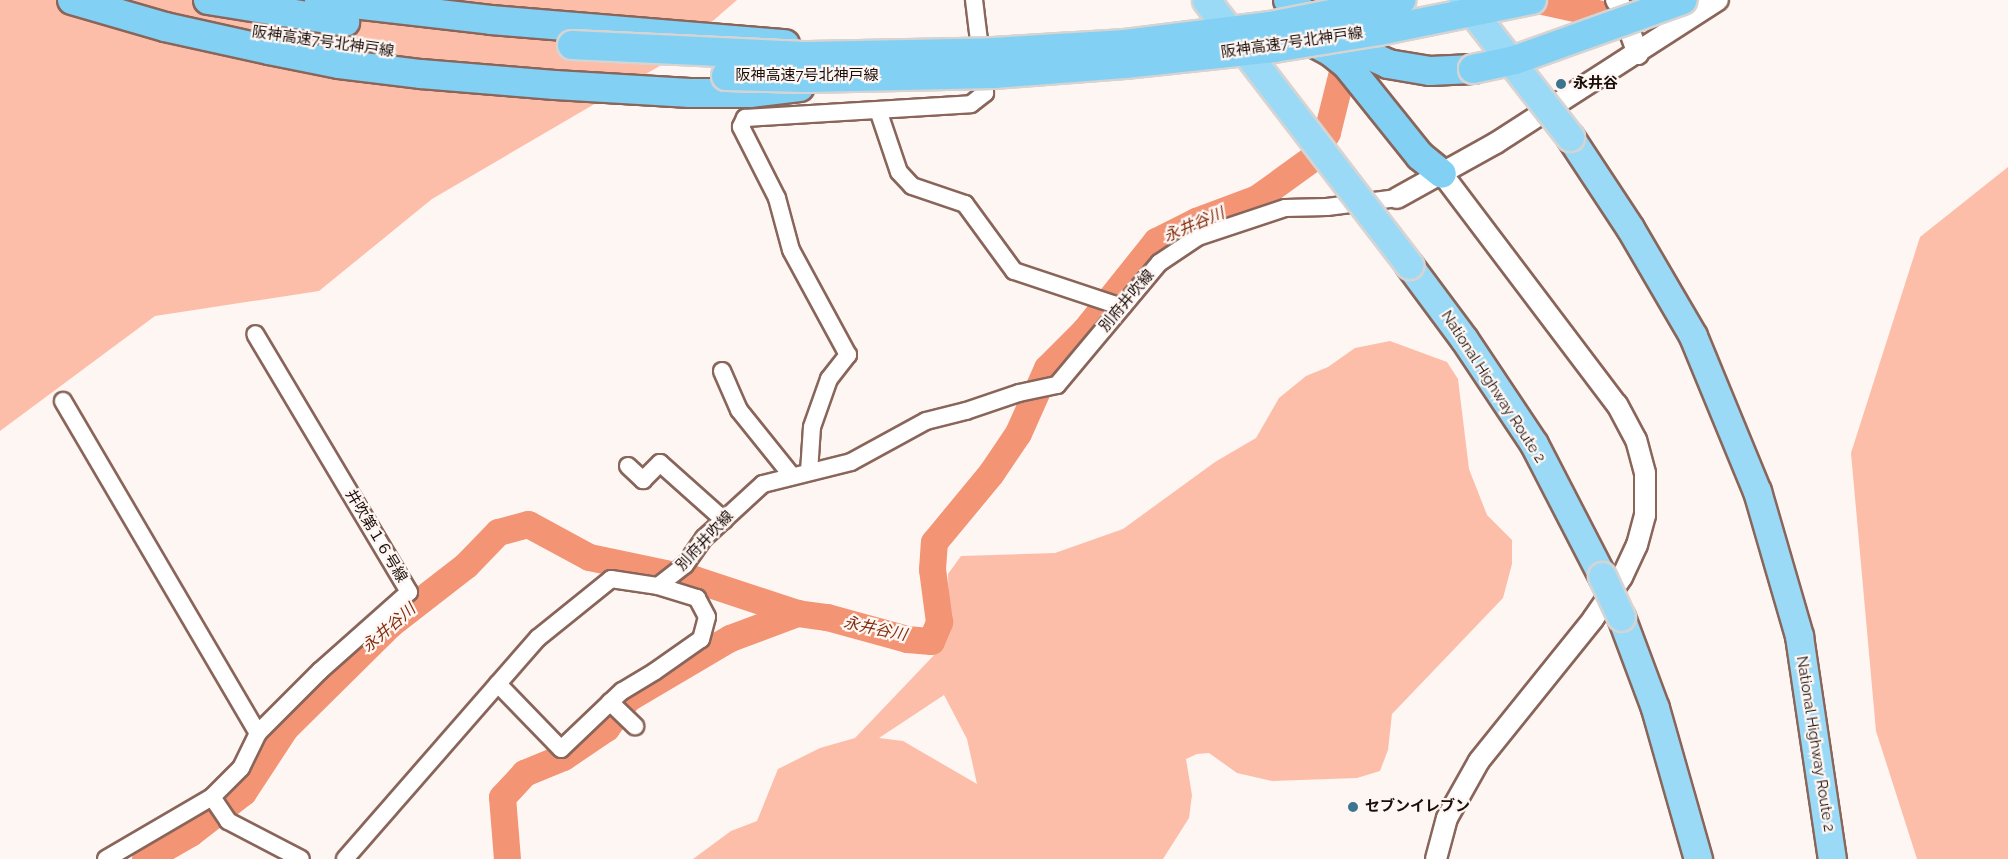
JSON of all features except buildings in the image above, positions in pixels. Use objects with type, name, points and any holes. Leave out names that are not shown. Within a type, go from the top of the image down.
[{"type":"highway","points":[[72,0],[165,27],[339,63],[555,86],[690,93],[750,93],[916,74],[1086,63],[1299,40],[1314,43],[1331,52],[1347,65],[1420,156],[1442,174]]},
{"type":"highway","name":"阪神高速7号北神戸線","points":[[82,0],[209,25],[379,50],[569,68],[726,76],[994,74],[1125,64],[1274,48],[1379,31],[1532,0]]},
{"type":"highway","name":"阪神高速7号北神戸線","points":[[208,0],[383,27],[572,45],[809,56],[993,52],[1125,44],[1270,26],[1401,0]]},
{"type":"highway","points":[[319,0],[491,20],[749,39],[914,60],[1084,54],[1300,31],[1317,35],[1353,58],[1429,151],[1442,174]]},
{"type":"highway","name":"National Highway Route 2","points":[[1206,0],[1464,339],[1534,444],[1621,617],[1655,708],[1698,859]]},
{"type":"highway","points":[[1288,0],[1326,31],[1355,49],[1388,64],[1430,71],[1473,69],[1515,60],[1683,0]]},
{"type":"highway","name":"National Highway Route 2","points":[[1463,0],[1570,137],[1630,228],[1692,336],[1756,491],[1799,636],[1833,859]]},
{"type":"street","points":[[974,0],[980,49]]},
{"type":"street","points":[[1616,0],[1638,54]]},
{"type":"street","name":"別府井吹線","points":[[658,586],[685,565],[704,538],[764,484],[851,462],[926,421],[966,411],[1018,393],[1057,385],[1119,306],[1159,263],[1198,237],[1285,208],[1327,207],[1397,198],[1442,174],[1638,54],[1718,0]]},
{"type":"street","points":[[809,472],[812,428],[829,379],[848,355],[791,250],[777,198],[741,127],[745,118],[971,104],[985,93],[982,69]]},
{"type":"street","points":[[878,110],[899,172],[912,186],[965,204],[1014,271],[1119,306]]},
{"type":"street","points":[[1436,859],[1447,818],[1474,768],[1593,619],[1616,585],[1637,545],[1645,515],[1645,473],[1636,440],[1617,405],[1442,174]]},
{"type":"street","name":"井吹第１６号線","points":[[106,859],[214,799],[241,768],[258,733],[320,671],[409,592],[255,334]]},
{"type":"street","points":[[722,371],[739,410],[792,476]]},
{"type":"street","points":[[63,401],[258,733]]},
{"type":"street","points":[[628,466],[643,480],[660,463],[724,519]]},
{"type":"street","points":[[345,859],[538,638],[611,579],[658,586],[697,598],[707,617],[700,639],[654,672],[622,691],[617,708],[561,749],[498,684]]},
{"type":"street","points":[[617,708],[636,726]]},
{"type":"street","points":[[214,799],[228,821],[301,859]]},
{"type":"shaded area","points":[[0,0],[737,0],[663,64],[432,199],[319,291],[155,316],[0,431]]},
{"type":"shaded area","points":[[2008,167],[2008,859],[1917,859],[1876,731],[1851,453],[1920,237]]},
{"type":"shaded area","points":[[1390,341],[1447,362],[1458,379],[1469,469],[1487,515],[1512,540],[1512,564],[1503,598],[1392,714],[1388,750],[1380,771],[1357,778],[1272,781],[1237,773],[1209,753],[1197,754],[1186,759],[1192,795],[1189,818],[1163,859],[693,859],[731,831],[757,821],[778,769],[820,748],[855,738],[937,652],[949,609],[948,574],[961,556],[1055,553],[1123,529],[1215,462],[1256,438],[1279,398],[1306,376],[1328,367],[1355,348]],"holes":[[[944,695],[967,739],[977,784],[903,741],[879,738]]]},
{"type":"waterway","name":"永井谷川","points":[[1538,0],[1606,15],[1638,3]]},
{"type":"waterway","name":"永井谷川","points":[[145,859],[190,833],[243,792],[285,728],[390,624],[466,565],[498,532],[528,524],[589,557],[694,579],[797,613],[827,617],[907,639],[931,641],[939,622],[932,569],[934,542],[991,473],[1018,433],[1047,368],[1085,330],[1156,241],[1196,221],[1257,198],[1311,159],[1327,132],[1349,44]]},
{"type":"waterway","points":[[507,859],[502,797],[524,773],[563,757],[606,728],[628,698],[730,638],[797,613]]},
{"type":"place","name":"永井谷","points":[[1561,84]]},
{"type":"place","name":"セブンイレブン","points":[[1353,807]]}]
